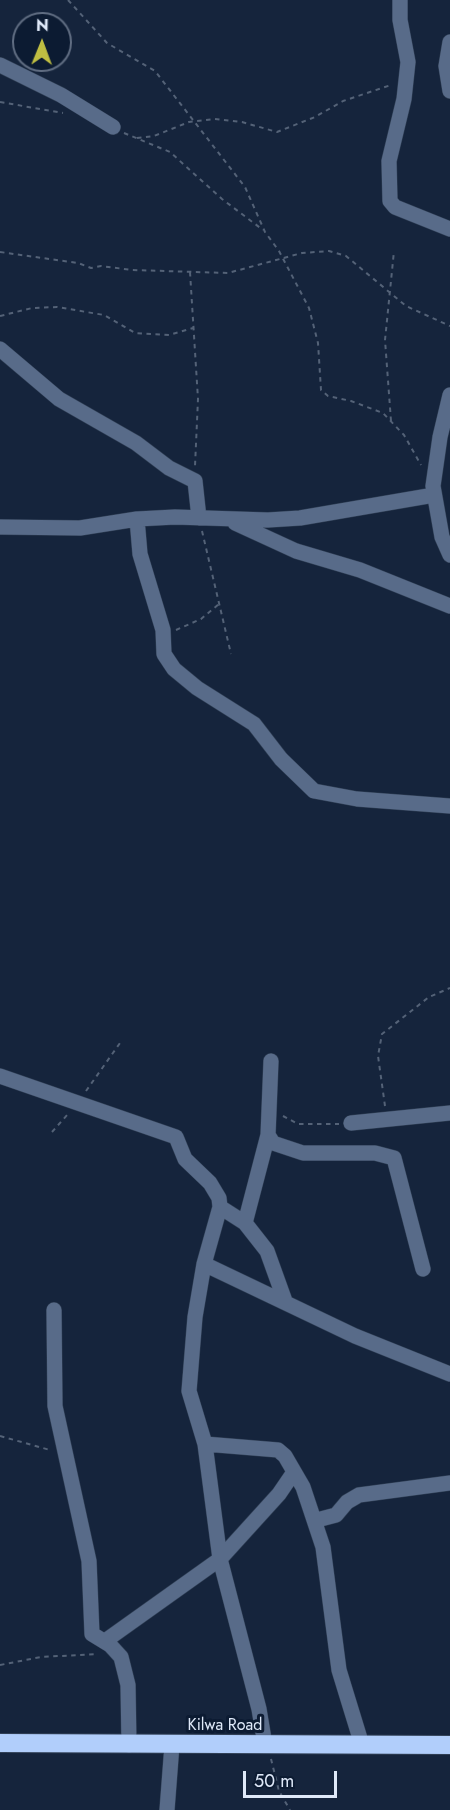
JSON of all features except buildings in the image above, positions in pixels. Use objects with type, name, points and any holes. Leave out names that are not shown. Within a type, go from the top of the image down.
[{"type":"highway","name":"Kilwa Road","points":[[0,1743],[450,1745]]},
{"type":"street","points":[[400,0],[400,20],[408,50],[407,80],[389,161],[390,201],[394,207],[450,230]]},
{"type":"street","points":[[450,42],[446,66],[450,91]]},
{"type":"street","points":[[0,65],[86,110],[113,127]]},
{"type":"street","points":[[0,349],[59,399],[136,443],[169,468],[195,481],[199,518]]},
{"type":"street","points":[[450,394],[440,437],[434,490],[442,537],[450,555]]},
{"type":"street","points":[[0,527],[80,528],[137,519],[300,518],[434,490]]},
{"type":"street","points":[[137,519],[140,554],[163,639],[164,654],[170,666],[197,688],[254,724],[280,759],[314,790],[357,799],[450,806]]},
{"type":"street","points":[[227,519],[296,550],[360,570],[450,606]]},
{"type":"street","points":[[245,1223],[268,1135],[271,1060]]},
{"type":"street","points":[[0,1076],[176,1137],[185,1159],[216,1191],[220,1207],[204,1264],[195,1317],[189,1380],[191,1402],[205,1444],[220,1558],[266,1745]]},
{"type":"street","points":[[351,1123],[450,1113]]},
{"type":"street","points":[[268,1135],[273,1143],[303,1153],[375,1153],[394,1158],[423,1269]]},
{"type":"street","points":[[220,1207],[245,1223],[273,1263],[285,1301]]},
{"type":"street","points":[[204,1264],[356,1336],[450,1374]]},
{"type":"street","points":[[54,1310],[55,1406],[90,1568],[92,1634],[105,1641],[120,1655],[128,1685],[129,1745]]},
{"type":"street","points":[[205,1444],[278,1450],[285,1456],[303,1487],[317,1520],[328,1571],[339,1670],[362,1745]]},
{"type":"street","points":[[105,1641],[220,1558],[279,1494],[294,1472]]},
{"type":"street","points":[[317,1520],[336,1515],[347,1502],[359,1495],[450,1483]]},
{"type":"street","points":[[168,1810],[172,1745]]},
{"type":"path","points":[[68,0],[107,44],[155,71],[245,187],[265,232],[283,258],[301,292],[313,322],[318,343],[321,390],[328,396],[376,409],[391,422],[408,440],[434,490]]},
{"type":"path","points":[[137,138],[154,136],[172,127],[228,119],[277,132],[315,117],[343,101],[407,80]]},
{"type":"path","points":[[0,102],[57,113],[86,110]]},
{"type":"path","points":[[113,127],[170,152],[215,193],[265,232]]},
{"type":"path","points":[[0,252],[74,263],[92,268],[101,266],[231,273],[315,250],[346,256],[406,306],[450,326]]},
{"type":"path","points":[[391,422],[385,357],[394,250]]},
{"type":"path","points":[[190,272],[198,399],[195,481]]},
{"type":"path","points":[[0,316],[33,308],[57,307],[104,315],[135,333],[169,335],[194,328]]},
{"type":"path","points":[[199,518],[231,654]]},
{"type":"path","points":[[163,639],[201,619],[220,604]]},
{"type":"path","points":[[387,1118],[378,1056],[382,1035],[395,1022],[429,997],[450,988]]},
{"type":"path","points":[[52,1132],[120,1043]]},
{"type":"path","points":[[270,1109],[298,1124],[351,1123]]},
{"type":"path","points":[[0,1436],[64,1454]]},
{"type":"path","points":[[0,1665],[73,1654],[120,1655]]},
{"type":"path","points":[[266,1745],[276,1780],[290,1810]]}]
